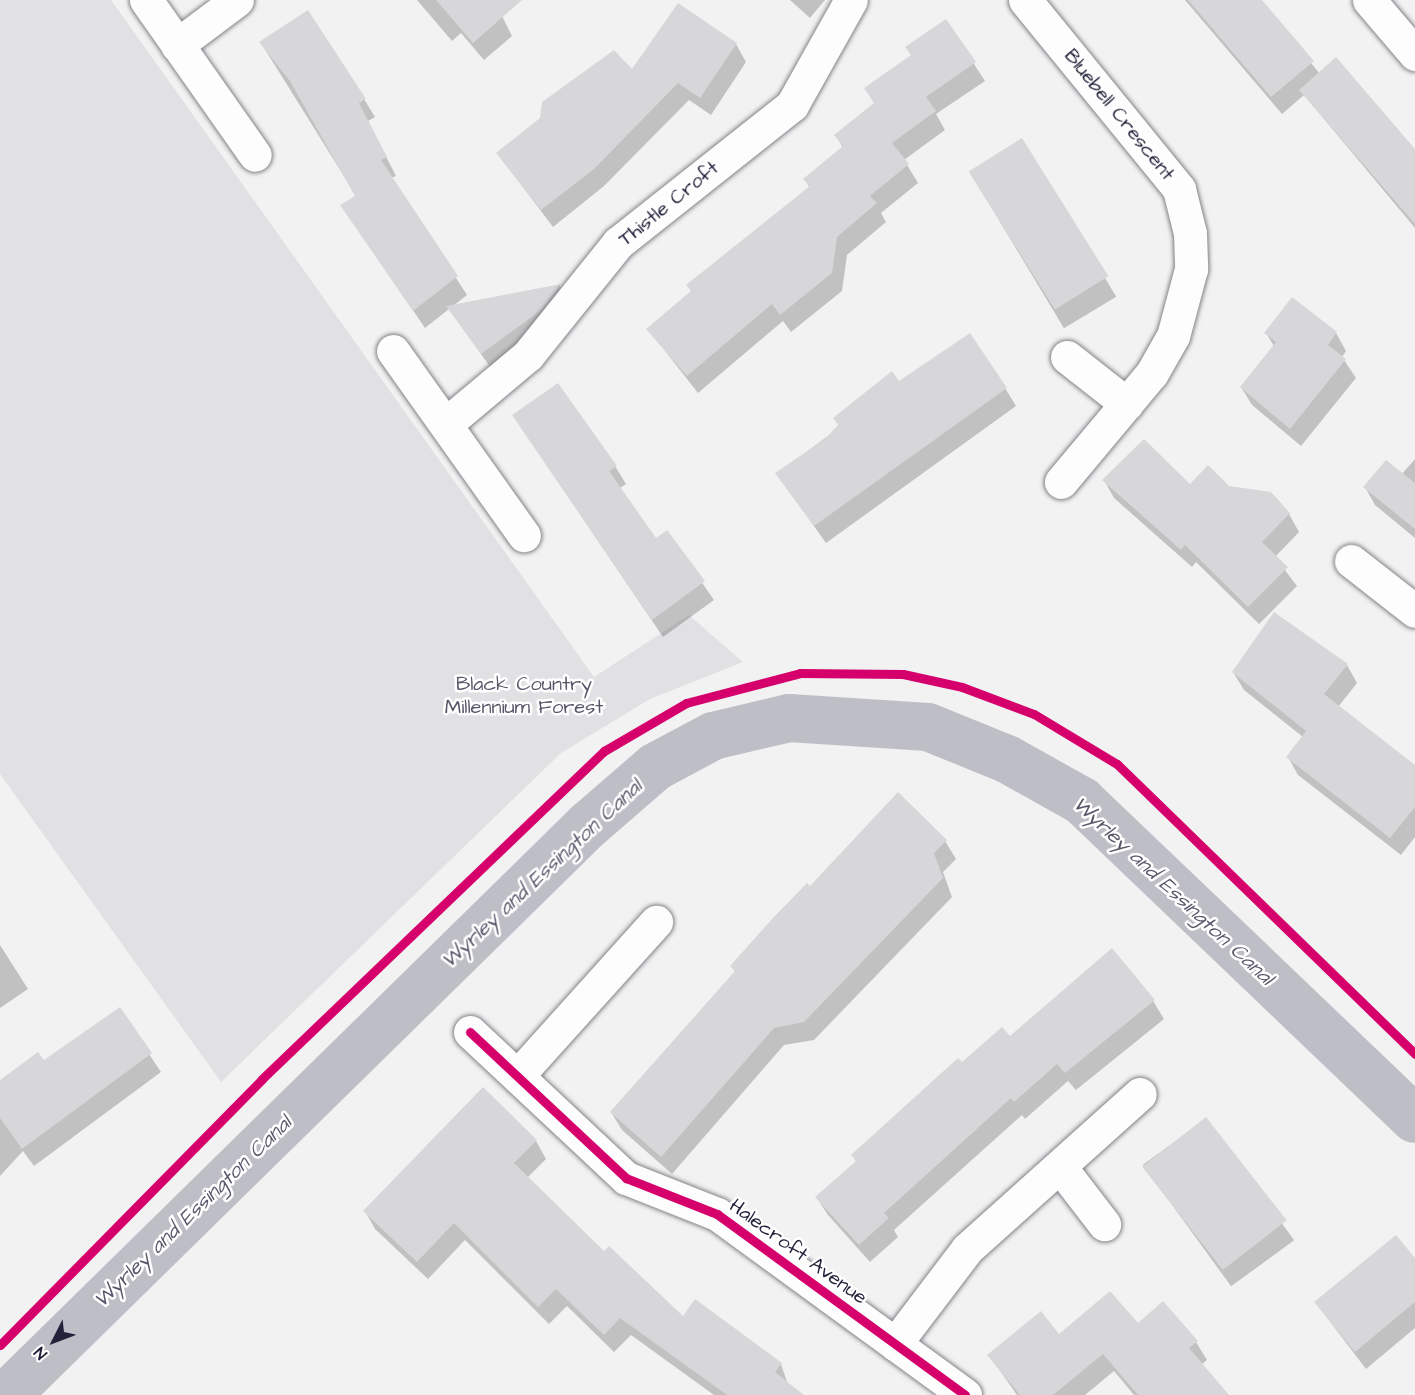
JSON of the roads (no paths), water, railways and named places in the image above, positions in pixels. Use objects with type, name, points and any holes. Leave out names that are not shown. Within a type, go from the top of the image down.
[{"type":"street","points":[[146,0],[255,155]]},
{"type":"street","points":[[177,45],[237,0]]},
{"type":"street","name":"Thistle Croft","points":[[447,423],[528,355],[618,243],[792,105],[851,0]]},
{"type":"street","name":"Bluebell Crescent","points":[[1025,0],[1179,189],[1191,233],[1191,269],[1182,312],[1152,373],[1061,482]]},
{"type":"street","points":[[1370,0],[1415,54]]},
{"type":"street","points":[[393,351],[447,423],[524,534]]},
{"type":"street","points":[[1067,357],[1126,404]]},
{"type":"street","points":[[1351,561],[1415,611]]},
{"type":"street","points":[[519,1074],[656,922]]},
{"type":"street","name":"Halecroft Avenue","points":[[470,1032],[519,1074],[626,1179],[717,1214],[965,1395]]},
{"type":"street","points":[[895,1344],[967,1249],[1140,1094]]},
{"type":"street","points":[[1060,1168],[1104,1224]]},
{"type":"waterway","name":"Wyrley and Essington Canal","points":[[7,1395],[587,826],[655,767],[713,736],[789,718],[928,727],[1007,759],[1082,801],[1415,1119]]},
{"type":"park label","name":"Black Country Millennium Forest","points":[[524,696]]}]
